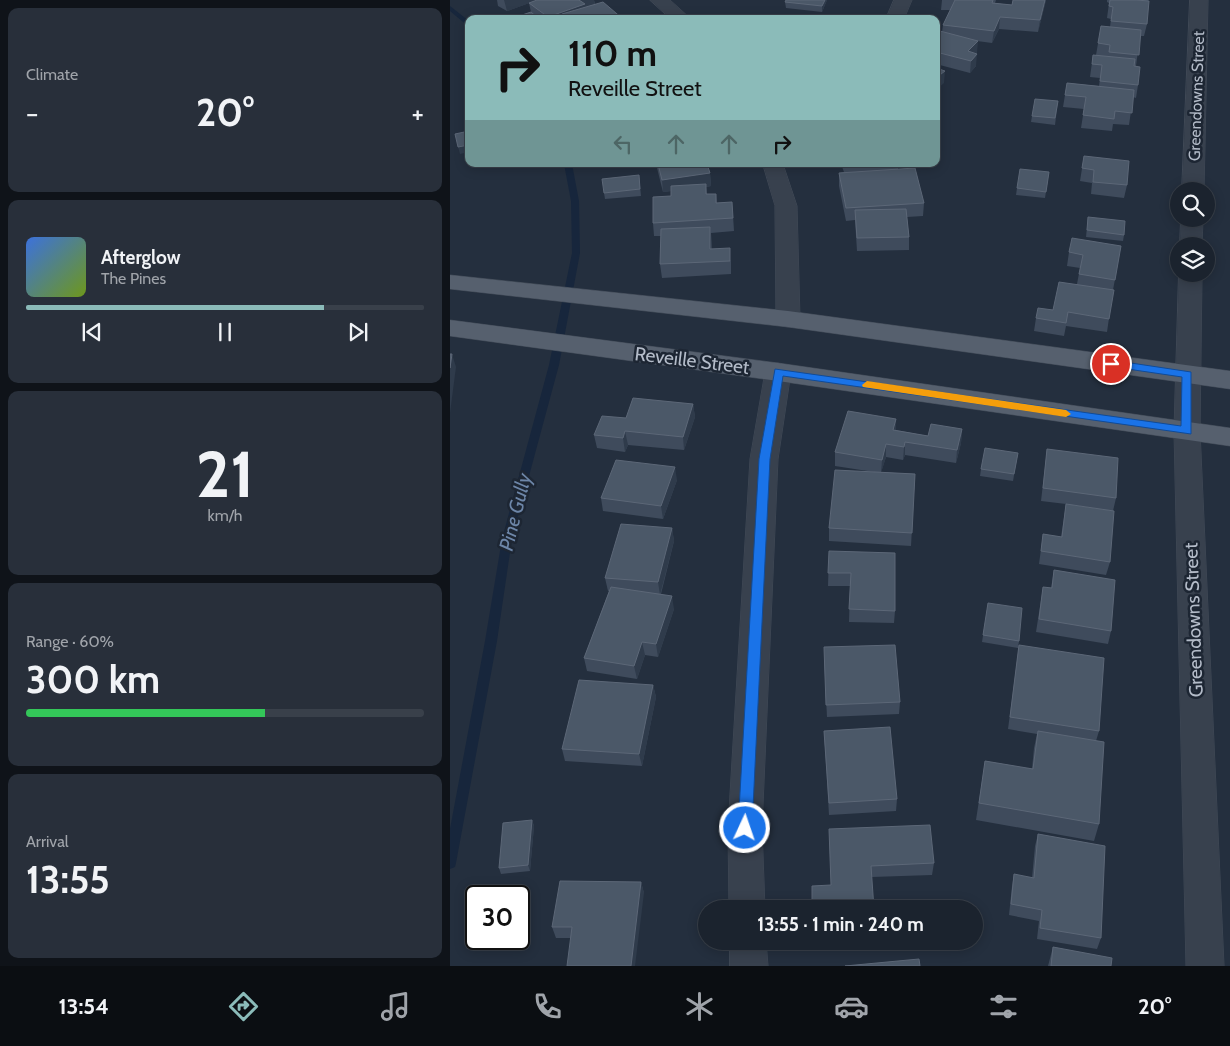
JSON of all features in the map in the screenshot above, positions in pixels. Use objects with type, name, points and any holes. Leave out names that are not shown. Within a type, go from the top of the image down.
[{"type":"main road","points":[[450,282],[788,319],[1230,380]]},
{"type":"main road","name":"Reveille Street","points":[[450,328],[778,372],[1230,437]]},
{"type":"street","points":[[659,0],[677,15]]},
{"type":"street","points":[[897,15],[903,0]]},
{"type":"street","name":"Greendowns Street","points":[[1192,182],[1199,0]]},
{"type":"street","points":[[774,167],[786,206],[788,319]]},
{"type":"street","name":"Greendowns Street","points":[[1190,282],[1187,431],[1204,966]]},
{"type":"street","points":[[747,900],[745,828],[764,459],[778,372]]},
{"type":"street","points":[[748,950],[749,966]]},
{"type":"building","points":[[537,0],[579,0],[585,4],[554,15],[545,15],[529,3]]},
{"type":"building","points":[[786,0],[825,0],[822,6],[785,2]]},
{"type":"building","points":[[955,0],[993,0],[992,3],[1012,5],[1013,0],[1045,0],[1040,20],[1000,17],[994,31],[943,25]]},
{"type":"building","points":[[1110,0],[1149,1],[1147,24],[1111,21],[1113,7],[1109,6]]},
{"type":"building","points":[[603,2],[618,15],[563,15]]},
{"type":"building","points":[[531,12],[534,15],[522,15]]},
{"type":"building","points":[[1101,26],[1141,30],[1139,55],[1109,52],[1110,45],[1098,43]]},
{"type":"building","points":[[940,31],[978,41],[968,51],[977,54],[971,61],[940,53]]},
{"type":"building","points":[[1093,55],[1135,59],[1134,66],[1140,67],[1138,85],[1100,81],[1102,65],[1092,64]]},
{"type":"building","points":[[1067,83],[1134,90],[1132,113],[1115,111],[1114,119],[1083,115],[1086,97],[1065,95]]},
{"type":"building","points":[[1035,99],[1058,101],[1055,118],[1032,116]]},
{"type":"building","points":[[465,132],[465,146],[458,147],[455,134]]},
{"type":"building","points":[[1084,156],[1129,161],[1127,185],[1093,182],[1094,170],[1082,168]]},
{"type":"building","points":[[659,167],[708,167],[710,173],[662,180]]},
{"type":"building","points":[[915,168],[924,203],[846,208],[839,173]]},
{"type":"building","points":[[1020,169],[1049,172],[1046,192],[1017,188]]},
{"type":"building","points":[[639,175],[640,189],[604,193],[602,179]]},
{"type":"building","points":[[706,184],[706,194],[716,194],[716,203],[732,202],[733,218],[653,223],[653,197],[671,196],[671,186]]},
{"type":"building","points":[[906,209],[909,237],[857,238],[855,210]]},
{"type":"building","points":[[1088,217],[1125,221],[1124,235],[1087,230]]},
{"type":"building","points":[[710,227],[710,249],[730,248],[730,261],[660,264],[661,229]]},
{"type":"building","points":[[1072,238],[1121,246],[1115,280],[1079,274],[1083,255],[1069,252]]},
{"type":"building","points":[[1059,282],[1114,290],[1109,319],[1068,312],[1066,323],[1036,318],[1038,308],[1053,310]]},
{"type":"building","points":[[633,398],[693,404],[683,437],[625,431],[623,438],[594,435],[602,416],[626,418]]},
{"type":"building","points":[[848,411],[896,419],[893,430],[928,436],[931,424],[962,429],[957,450],[905,442],[904,447],[886,444],[882,460],[835,452]]},
{"type":"building","points":[[985,448],[1018,453],[1014,474],[981,469]]},
{"type":"building","points":[[1047,449],[1118,458],[1116,498],[1043,488]]},
{"type":"building","points":[[616,460],[675,467],[661,506],[601,498]]},
{"type":"building","points":[[835,470],[915,474],[912,533],[829,528]]},
{"type":"building","points":[[1066,504],[1114,511],[1110,562],[1041,551],[1043,534],[1062,537]]},
{"type":"building","points":[[621,524],[672,528],[658,582],[605,578]]},
{"type":"building","points":[[829,551],[895,553],[895,611],[849,609],[851,573],[828,573]]},
{"type":"building","points":[[1054,570],[1115,580],[1111,631],[1039,619],[1043,587],[1052,588]]},
{"type":"building","points":[[611,587],[672,596],[656,644],[642,642],[634,666],[584,658]]},
{"type":"building","points":[[988,603],[1022,608],[1019,641],[983,635]]},
{"type":"building","points":[[895,645],[900,702],[826,705],[824,647]]},
{"type":"building","points":[[1019,645],[1104,658],[1099,731],[1010,717]]},
{"type":"building","points":[[579,680],[653,685],[639,754],[562,749]]},
{"type":"building","points":[[890,727],[897,799],[829,803],[824,731]]},
{"type":"building","points":[[1038,731],[1104,742],[1099,824],[979,803],[985,761],[1033,769]]},
{"type":"building","points":[[532,820],[528,865],[499,868],[503,823]]},
{"type":"building","points":[[930,825],[934,863],[871,866],[873,900],[812,900],[812,886],[831,885],[829,829]]},
{"type":"building","points":[[1038,834],[1105,846],[1101,938],[1040,928],[1042,910],[1011,904],[1014,874],[1034,878]]},
{"type":"building","points":[[560,881],[641,882],[631,966],[567,966],[572,927],[552,927]]},
{"type":"building","points":[[1053,947],[1112,958],[1111,966],[1051,966]]},
{"type":"building","points":[[919,959],[920,966],[845,966]]},
{"type":"waterway","name":"Pine Gully","points":[[450,8],[465,21]]},
{"type":"waterway","name":"Pine Gully","points":[[450,863],[491,641],[507,539],[554,365],[576,253],[575,201],[569,167]]},
{"type":"slow traffic","points":[[867,385],[1066,414]]},
{"type":"route","points":[[745,828],[764,459],[778,372],[1187,431],[1187,374],[1111,364]]}]
